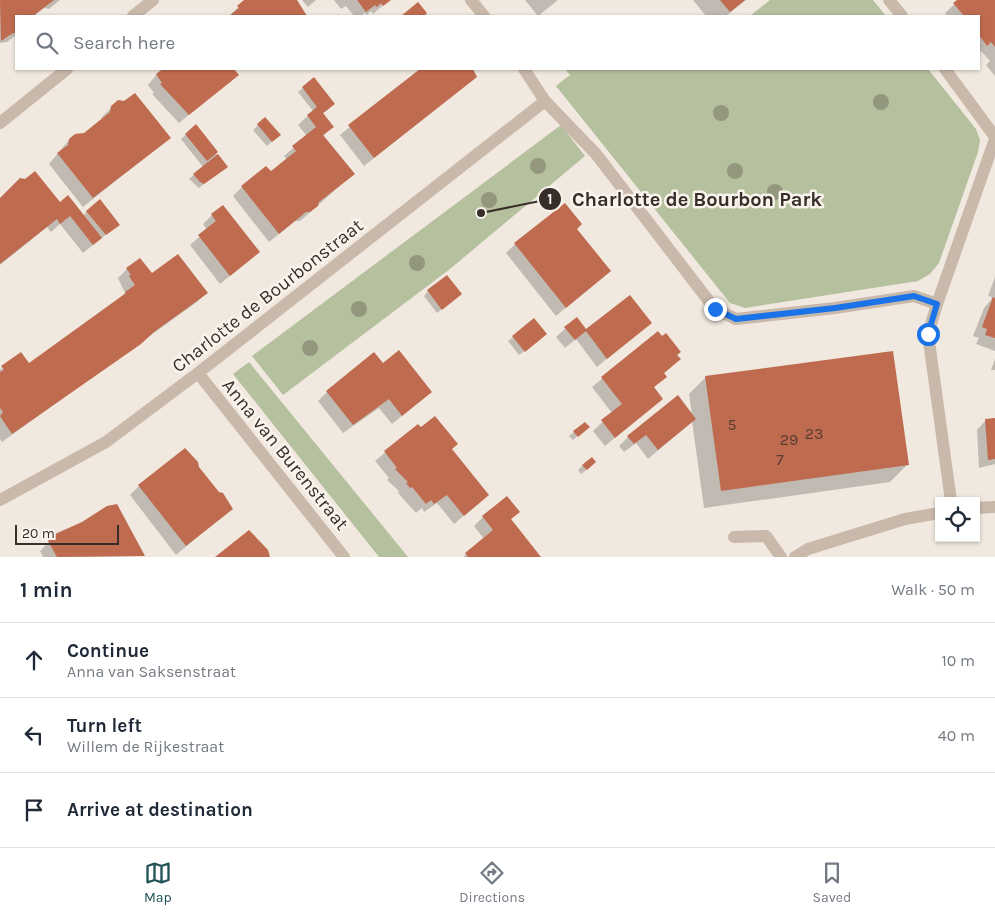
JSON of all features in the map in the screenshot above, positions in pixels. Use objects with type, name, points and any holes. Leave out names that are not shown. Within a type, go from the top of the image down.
[{"type":"street","points":[[134,15],[153,0]]},
{"type":"street","points":[[471,0],[483,15]]},
{"type":"street","points":[[889,0],[901,15]]},
{"type":"street","points":[[0,123],[66,70]]},
{"type":"street","points":[[525,70],[536,84],[545,101],[596,154],[715,309],[736,319],[835,308],[914,296],[937,304]]},
{"type":"street","points":[[946,70],[995,138],[928,334],[950,497]]},
{"type":"street","name":"Charlotte de Bourbonstraat","points":[[0,500],[106,442],[198,374],[545,101]]},
{"type":"street","name":"Anna van Burenstraat","points":[[198,374],[344,557]]},
{"type":"street","points":[[980,508],[995,507]]},
{"type":"street","points":[[794,557],[808,549],[896,522],[935,514]]},
{"type":"street","points":[[734,537],[766,536],[781,557]]},
{"type":"green space","points":[[770,0],[873,0],[885,15],[751,15]]},
{"type":"green space","points":[[566,70],[929,70],[976,129],[980,140],[978,152],[939,263],[930,274],[918,281],[745,308],[730,303],[556,86],[570,75]]},
{"type":"green space","points":[[561,125],[585,156],[450,269],[283,395],[252,356]]},
{"type":"green space","points":[[249,362],[408,557],[379,557],[233,374]]},
{"type":"building","points":[[0,0],[54,0],[34,15],[15,15],[15,33],[1,41]]},
{"type":"building","points":[[244,0],[297,0],[306,15],[230,15],[239,8],[237,6]]},
{"type":"building","points":[[357,0],[391,0],[383,6],[381,3],[377,7],[375,5],[366,12]]},
{"type":"building","points":[[720,0],[745,0],[730,12]]},
{"type":"building","points":[[957,0],[995,0],[995,47],[991,42],[987,46],[980,36],[980,15],[963,15],[953,3]]},
{"type":"building","points":[[418,2],[427,13],[425,15],[402,15]]},
{"type":"building","points":[[162,70],[235,70],[239,75],[189,115],[160,84],[162,83],[156,74]]},
{"type":"building","points":[[419,70],[474,70],[477,77],[374,158],[348,125]]},
{"type":"building","points":[[314,77],[335,104],[323,113],[334,127],[323,135],[355,174],[319,202],[318,206],[310,212],[306,212],[279,234],[241,186],[266,166],[271,171],[296,151],[292,146],[316,127],[307,115],[317,107],[302,87]]},
{"type":"building","points":[[135,93],[171,138],[93,198],[57,153],[68,145],[69,139],[75,134],[84,133],[110,112],[111,106],[118,100],[124,101]]},
{"type":"building","points":[[265,117],[281,135],[272,142],[257,124]]},
{"type":"building","points":[[196,124],[218,152],[207,161],[185,134]]},
{"type":"building","points":[[218,154],[228,167],[204,184],[200,182],[193,174]]},
{"type":"building","points":[[35,171],[60,202],[68,195],[102,238],[93,245],[70,216],[60,224],[57,219],[0,264],[0,198],[20,178],[25,179]]},
{"type":"building","points":[[100,199],[120,225],[106,235],[86,211]]},
{"type":"building","points":[[565,203],[582,224],[577,229],[611,271],[566,308],[514,243]]},
{"type":"building","points":[[223,205],[260,252],[230,276],[198,235],[216,221],[211,214]]},
{"type":"building","points":[[178,254],[208,293],[154,332],[141,344],[12,434],[0,416],[3,412],[0,408],[0,372],[4,370],[1,366],[21,352],[29,363],[126,293],[135,285],[126,268],[140,258],[152,273]]},
{"type":"building","points":[[447,275],[462,294],[442,310],[427,290]]},
{"type":"building","points":[[630,295],[652,323],[607,359],[586,331],[575,340],[564,327],[577,317],[586,329]]},
{"type":"building","points":[[993,297],[995,298],[995,338],[985,335],[987,329],[982,327]]},
{"type":"building","points":[[534,318],[547,334],[525,352],[512,336]]},
{"type":"building","points":[[658,331],[662,336],[666,333],[681,352],[677,355],[681,359],[664,373],[667,377],[654,387],[663,399],[615,438],[601,420],[622,404],[601,377]]},
{"type":"building","points":[[399,350],[432,392],[402,416],[389,399],[353,425],[326,391],[374,352],[383,363]]},
{"type":"building","points":[[893,351],[909,465],[721,491],[705,376]]},
{"type":"building","points":[[678,395],[696,419],[658,450],[646,435],[634,444],[627,436]]},
{"type":"building","points":[[435,416],[458,444],[452,449],[489,495],[464,516],[447,495],[434,504],[431,500],[426,504],[412,487],[410,488],[406,483],[408,482],[395,469],[397,468],[384,451],[418,424],[421,427]]},
{"type":"building","points":[[995,418],[995,459],[988,460],[985,419]]},
{"type":"building","points":[[585,422],[590,427],[578,437],[573,431]]},
{"type":"building","points":[[185,448],[198,462],[199,467],[219,492],[223,493],[233,509],[186,546],[138,485]]},
{"type":"building","points":[[592,457],[596,462],[587,470],[582,465]]},
{"type":"building","points":[[507,496],[520,512],[511,519],[541,557],[468,557],[465,553],[493,530],[482,516]]},
{"type":"building","points":[[117,504],[145,556],[57,557],[48,541],[55,534],[82,522],[107,506]]},
{"type":"building","points":[[249,530],[268,550],[270,557],[215,557]]},
{"type":"place","name":"Charlotte de Bourbon Park","points":[[481,213]]},
{"type":"route","points":[[715,309],[736,319],[835,308],[914,296],[937,304],[928,334]]}]
